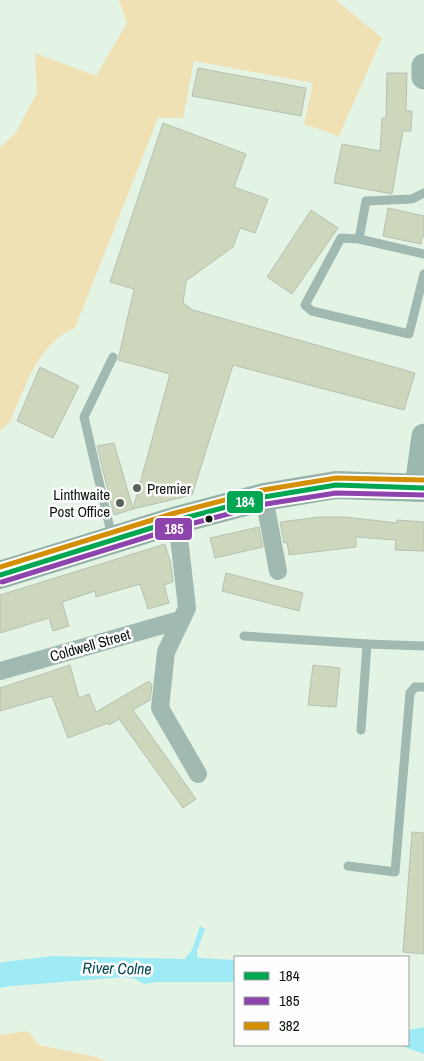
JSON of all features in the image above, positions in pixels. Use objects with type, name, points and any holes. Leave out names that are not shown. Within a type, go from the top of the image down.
[{"type":"main road","points":[[0,575],[177,520],[264,497],[336,486],[420,487]]},
{"type":"street","points":[[424,66],[424,77]]},
{"type":"street","points":[[420,487],[424,436]]},
{"type":"street","points":[[264,497],[278,571]]},
{"type":"street","points":[[177,520],[186,608],[166,652],[160,708],[198,774]]},
{"type":"street","name":"Coldwell Street","points":[[0,671],[180,620]]},
{"type":"lane","points":[[359,239],[366,201],[412,199],[424,193]]},
{"type":"lane","points":[[424,254],[359,239],[341,238],[305,305],[308,308],[409,334],[424,274]]},
{"type":"lane","points":[[113,357],[84,417],[113,540]]},
{"type":"lane","points":[[244,636],[424,646]]},
{"type":"lane","points":[[361,730],[368,644]]},
{"type":"lane","points":[[348,866],[395,872],[410,693],[415,687],[424,687]]},
{"type":"shaded area","points":[[119,0],[336,0],[382,38],[339,136],[304,124],[313,83],[194,61],[183,118],[158,118],[75,328],[51,344],[42,356],[27,382],[9,423],[0,431],[0,147],[15,134],[37,93],[35,53],[96,76],[127,23]]},
{"type":"shaded area","points":[[28,1031],[39,1045],[96,1057],[105,1061],[0,1061],[0,1035]]},
{"type":"water","name":"River Colne","points":[[200,926],[205,929],[197,951],[197,958],[234,960],[234,982],[158,982],[144,984],[133,978],[125,977],[0,988],[0,963],[3,962],[54,956],[185,959],[192,950]]},
{"type":"water","points":[[424,1027],[424,1054],[402,1046],[409,1046],[409,1030]]},
{"type":"building","points":[[198,68],[306,88],[301,116],[192,96]]},
{"type":"building","points":[[387,73],[407,73],[406,111],[412,111],[411,131],[403,131],[392,194],[334,183],[342,144],[380,151],[382,118],[386,118]]},
{"type":"building","points":[[163,123],[246,154],[234,187],[268,199],[255,233],[240,228],[233,247],[186,281],[183,303],[193,310],[415,373],[404,410],[233,365],[192,495],[133,509],[170,374],[118,360],[134,289],[110,282]]},
{"type":"building","points":[[388,208],[424,216],[424,237],[422,237],[421,244],[383,236]]},
{"type":"building","points":[[311,210],[338,228],[292,294],[267,277]]},
{"type":"building","points":[[40,367],[79,386],[53,438],[17,421]]},
{"type":"building","points":[[114,443],[133,509],[114,515],[97,446]]},
{"type":"building","points":[[319,517],[345,517],[397,523],[397,520],[424,522],[424,551],[395,550],[396,540],[356,537],[356,547],[289,555],[287,542],[284,543],[280,522]]},
{"type":"building","points":[[259,527],[263,547],[215,558],[210,538]]},
{"type":"building","points":[[165,544],[171,564],[173,582],[164,585],[169,603],[148,609],[140,584],[96,597],[95,591],[62,602],[69,626],[53,631],[49,618],[0,633],[0,595]]},
{"type":"building","points":[[226,573],[303,593],[299,611],[222,591]]},
{"type":"building","points":[[70,665],[79,698],[89,694],[96,712],[149,681],[152,685],[150,700],[133,710],[196,799],[183,808],[119,719],[109,725],[108,723],[68,738],[52,696],[0,711],[0,688]]},
{"type":"building","points":[[313,665],[340,668],[336,707],[308,705]]},
{"type":"building","points":[[412,832],[424,833],[424,954],[403,952]]},
{"type":"transit line","name":"382","points":[[0,567],[175,513],[263,490],[336,478],[424,480]]},
{"type":"transit line","name":"184","points":[[0,575],[177,520],[264,497],[336,485],[424,488]]},
{"type":"transit line","name":"185","points":[[2,582],[179,527],[266,504],[336,493],[424,495]]},
{"type":"place","name":"Premier","points":[[137,488]]},
{"type":"place","name":"Linthwaite Post Office","points":[[120,503]]}]
